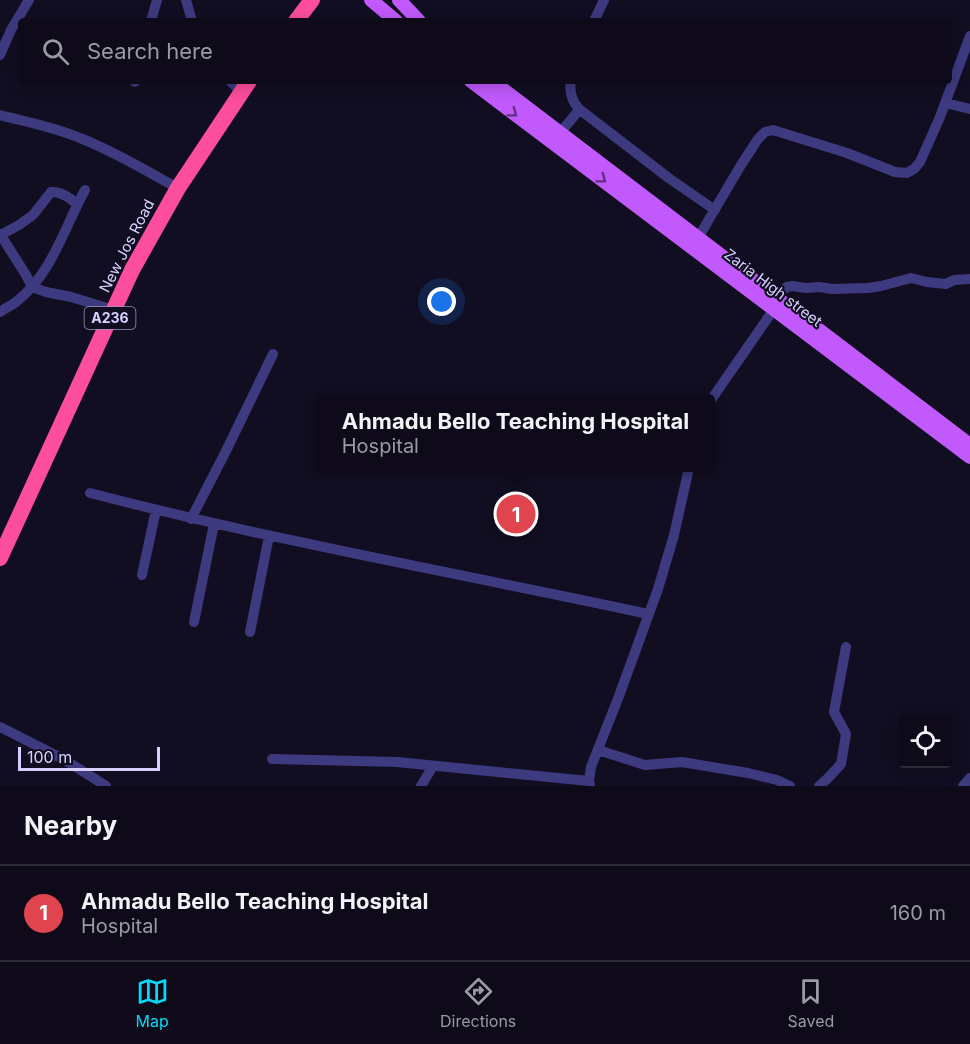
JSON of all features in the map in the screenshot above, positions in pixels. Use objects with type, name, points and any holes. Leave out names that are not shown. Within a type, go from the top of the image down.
[{"type":"highway","points":[[288,18],[300,0]]},
{"type":"highway","points":[[298,18],[312,0]]},
{"type":"highway","name":"New Jos Road","points":[[0,558],[132,270],[178,188],[243,85]]},
{"type":"main road","points":[[371,0],[392,18]]},
{"type":"main road","points":[[399,0],[415,18]]},
{"type":"main road","points":[[475,84],[557,139]]},
{"type":"main road","points":[[495,84],[557,139]]},
{"type":"main road","name":"Zaria High street","points":[[557,139],[698,238],[776,304],[970,458]]},
{"type":"main road","name":"Zaria High street","points":[[557,139],[776,304],[970,445]]},
{"type":"street","points":[[18,18],[29,0]]},
{"type":"street","points":[[152,18],[157,0]]},
{"type":"street","points":[[186,0],[191,18]]},
{"type":"street","points":[[595,18],[604,0]]},
{"type":"street","points":[[0,55],[18,18]]},
{"type":"street","points":[[698,238],[741,165],[765,132],[773,130],[847,153],[895,172],[906,173],[914,169],[920,162],[945,103],[970,36]]},
{"type":"street","points":[[572,84],[571,97],[579,110],[715,210]]},
{"type":"street","points":[[945,103],[970,109]]},
{"type":"street","points":[[557,139],[579,110]]},
{"type":"street","points":[[0,115],[54,128],[81,138],[178,188]]},
{"type":"street","points":[[0,312],[16,302],[32,287],[51,259],[84,190]]},
{"type":"street","points":[[77,204],[63,194],[51,192],[33,215],[0,234],[27,275],[32,287],[114,310]]},
{"type":"street","points":[[715,394],[776,304],[782,291],[792,286],[832,289],[868,288],[911,278],[946,284],[954,280],[970,279]]},
{"type":"street","points":[[191,519],[273,354]]},
{"type":"street","points":[[272,759],[397,762],[589,784],[591,767],[648,614],[674,535],[688,472]]},
{"type":"street","points":[[90,493],[214,524],[648,614]]},
{"type":"street","points":[[142,575],[156,510]]},
{"type":"street","points":[[194,622],[214,524]]},
{"type":"street","points":[[250,632],[270,536]]},
{"type":"street","points":[[819,786],[841,764],[846,734],[834,712],[846,647]]},
{"type":"street","points":[[0,727],[65,760],[106,786]]},
{"type":"street","points":[[598,750],[645,765],[682,762],[748,773],[777,780],[790,786]]},
{"type":"street","points":[[421,786],[433,766]]},
{"type":"street","points":[[963,786],[970,778]]},
{"type":"place","name":"Ahmadu Bello Teaching Hospital","points":[[516,514]]}]
